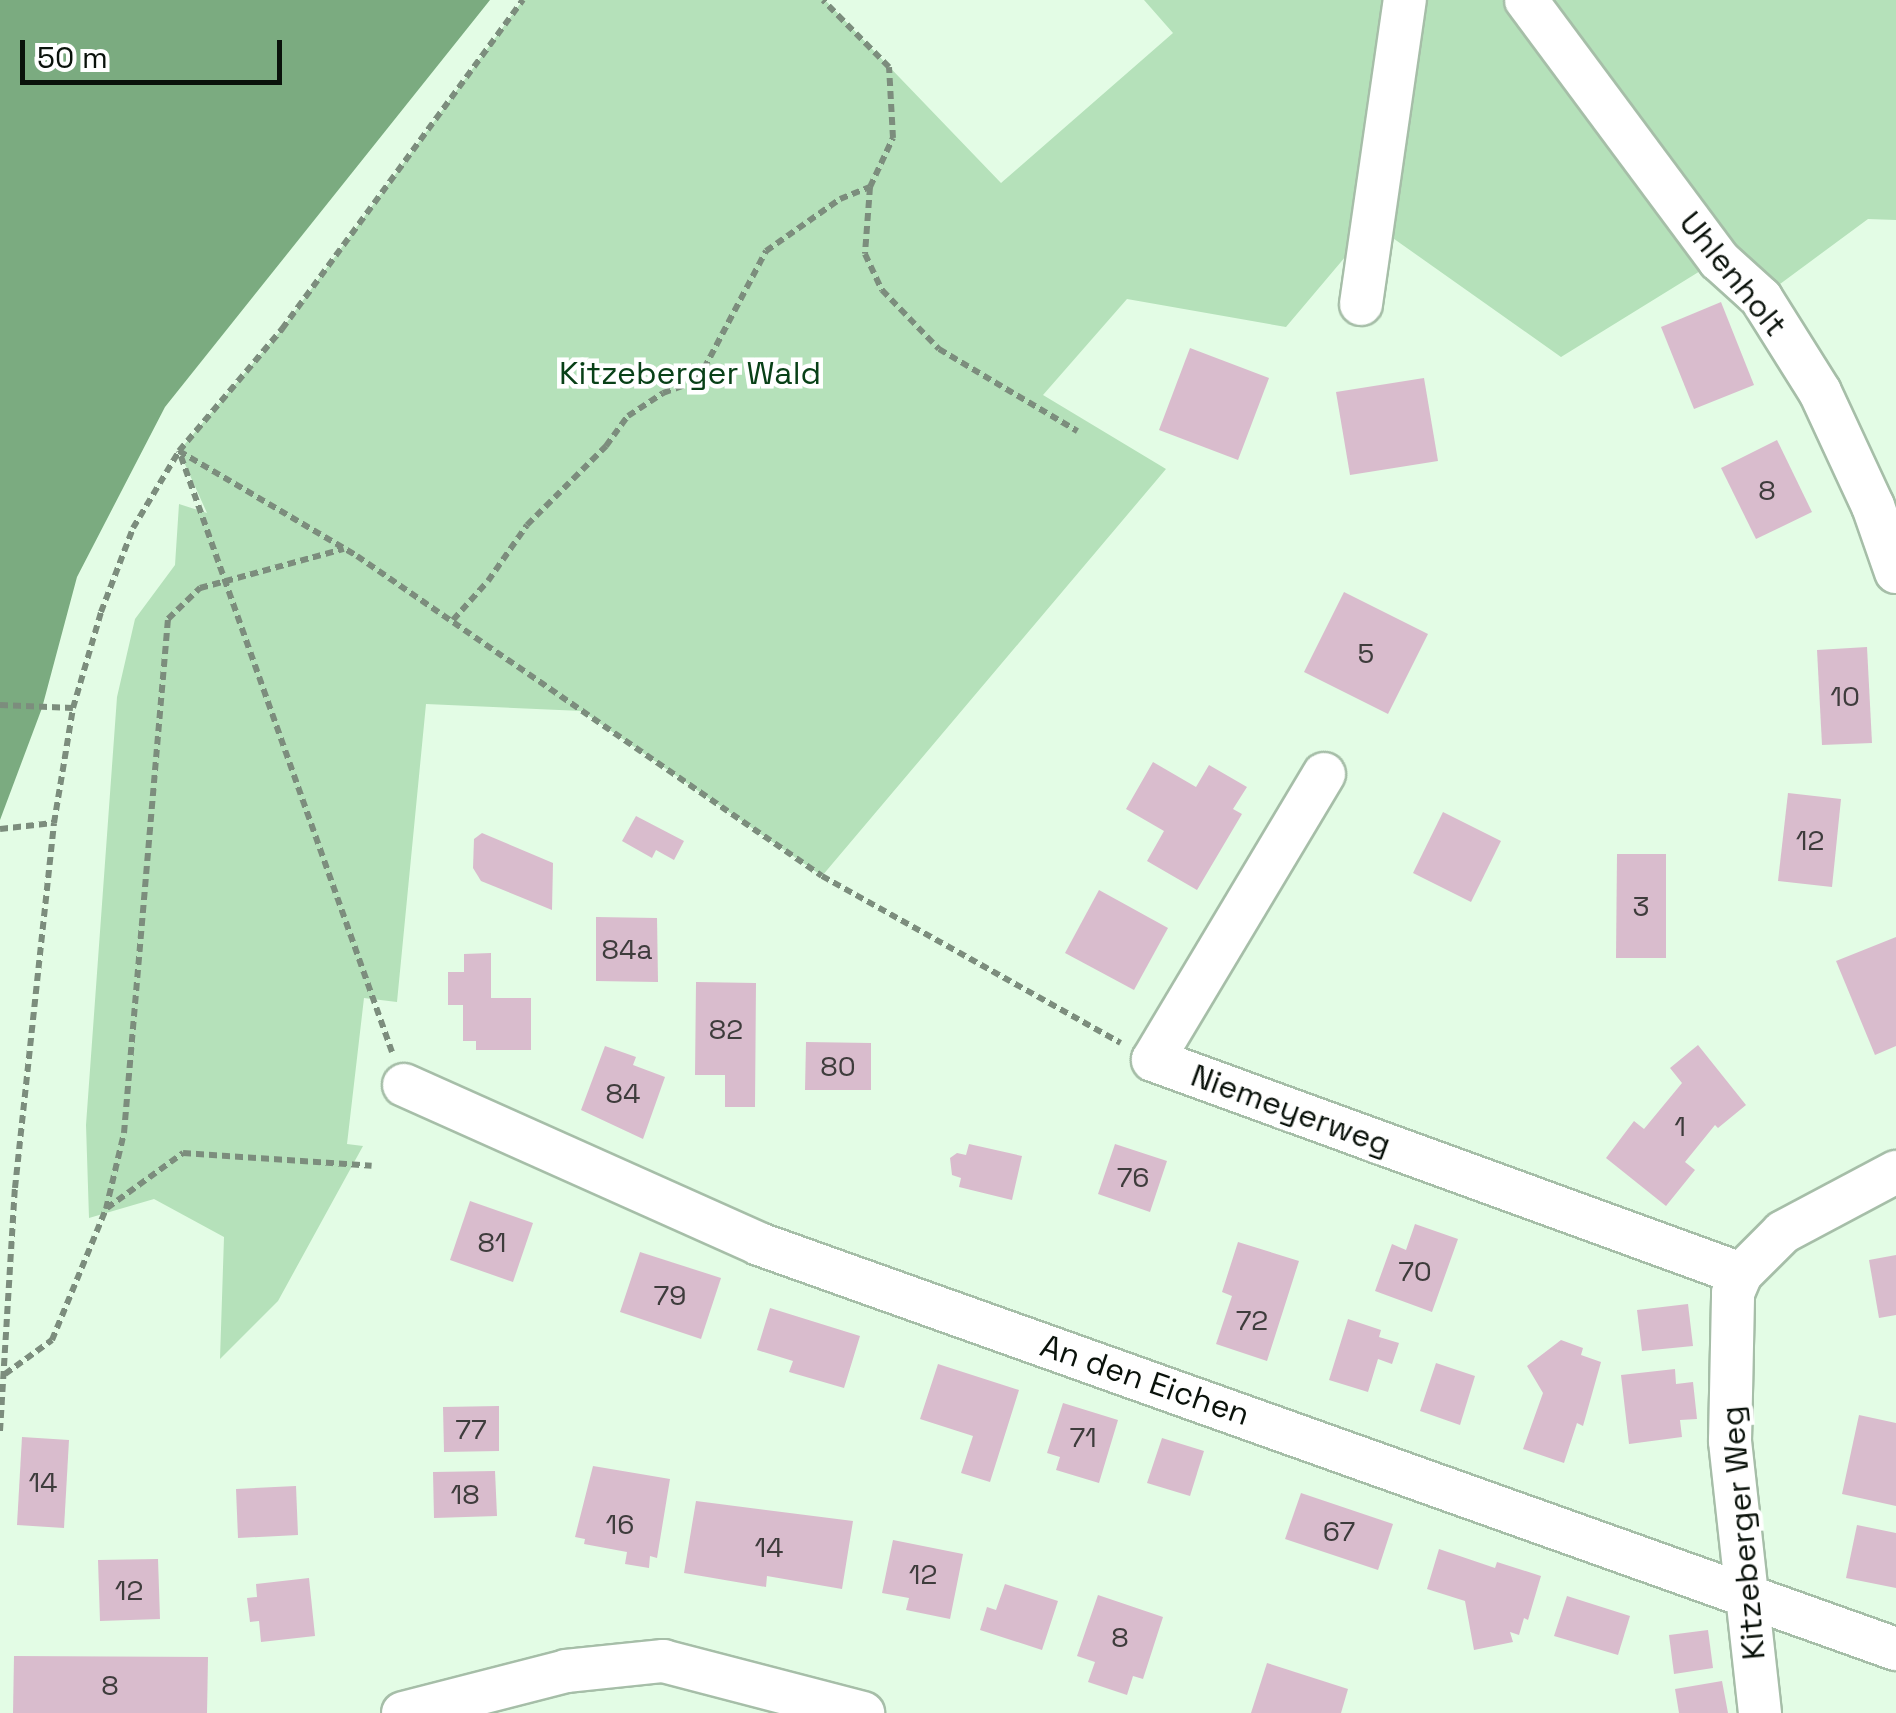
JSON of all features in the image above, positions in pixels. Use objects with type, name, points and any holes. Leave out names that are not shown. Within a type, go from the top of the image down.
[{"type":"street","points":[[1360,304],[1405,0]]},
{"type":"street","name":"Uhlenholt","points":[[1526,0],[1719,260],[1762,298],[1820,392],[1873,506],[1896,572]]},
{"type":"street","name":"Niemeyerweg","points":[[1324,774],[1153,1060],[1737,1284]]},
{"type":"street","name":"An den Eichen","points":[[404,1086],[759,1244],[1748,1593],[1896,1649]]},
{"type":"street","points":[[1737,1284],[1783,1232],[1896,1172]]},
{"type":"street","name":"Kitzeberger Weg","points":[[1737,1284],[1730,1441],[1760,1713]]},
{"type":"street","points":[[403,1713],[566,1671],[663,1661],[862,1713]]},
{"type":"path","points":[[0,1431],[16,1188],[54,822],[73,708],[101,612],[133,528],[178,450],[282,329],[524,0]]},
{"type":"path","points":[[824,0],[888,66],[893,138],[870,187],[865,254],[882,290],[939,348],[1077,431]]},
{"type":"path","points":[[452,620],[488,580],[527,524],[606,446],[628,416],[664,393],[698,380],[766,251],[840,199],[870,187]]},
{"type":"path","points":[[178,450],[344,549],[822,876],[1153,1060]]},
{"type":"path","points":[[178,450],[404,1086]]},
{"type":"path","points":[[4,1374],[52,1340],[106,1209],[124,1134],[168,619],[200,588],[344,549]]},
{"type":"path","points":[[0,704],[73,708]]},
{"type":"path","points":[[0,829],[54,822]]},
{"type":"path","points":[[106,1209],[183,1153],[372,1166]]},
{"type":"green space","name":"Kitzeberger Wald","points":[[523,0],[825,0],[1001,183],[1173,33],[1144,0],[1896,0],[1896,220],[1868,219],[1761,298],[1718,260],[1561,357],[1373,224],[1286,327],[1127,299],[1043,395],[1166,469],[822,876],[582,711],[426,704],[397,1002],[364,998],[347,1144],[363,1146],[278,1301],[220,1359],[224,1237],[154,1199],[89,1218],[86,1125],[117,697],[135,619],[175,565],[179,504],[207,513],[179,451],[282,329]]},
{"type":"shaded area","points":[[0,0],[490,0],[165,407],[77,577],[42,708],[0,820]]},
{"type":"building","points":[[1721,302],[1754,385],[1694,409],[1661,327]]},
{"type":"building","points":[[1190,348],[1269,378],[1238,460],[1159,430]]},
{"type":"building","points":[[1424,378],[1438,461],[1350,475],[1336,392]]},
{"type":"building","points":[[1777,440],[1812,512],[1756,539],[1721,468]]},
{"type":"building","points":[[1344,592],[1428,634],[1388,714],[1304,672]]},
{"type":"building","points":[[1867,647],[1872,743],[1822,745],[1817,650]]},
{"type":"building","points":[[1153,762],[1196,787],[1209,765],[1247,787],[1233,809],[1242,814],[1197,890],[1147,861],[1164,831],[1126,809]]},
{"type":"building","points":[[1788,793],[1841,799],[1832,887],[1778,881]]},
{"type":"building","points":[[1443,812],[1501,841],[1471,902],[1413,873]]},
{"type":"building","points":[[636,816],[684,841],[674,860],[656,850],[652,858],[622,841]]},
{"type":"building","points":[[482,833],[553,863],[552,910],[481,881],[473,868],[474,839]]},
{"type":"building","points":[[1617,854],[1666,854],[1666,958],[1616,958]]},
{"type":"building","points":[[1099,890],[1168,928],[1134,990],[1065,953]]},
{"type":"building","points":[[596,917],[657,918],[658,982],[596,981]]},
{"type":"building","points":[[1896,937],[1896,1046],[1875,1055],[1836,961]]},
{"type":"building","points":[[491,953],[491,998],[531,998],[531,1050],[476,1050],[476,1041],[463,1041],[463,1005],[448,1005],[448,972],[464,972],[464,954]]},
{"type":"building","points":[[696,982],[756,983],[755,1107],[725,1107],[725,1075],[695,1075]]},
{"type":"building","points":[[806,1042],[871,1043],[871,1090],[805,1090]]},
{"type":"building","points":[[1698,1045],[1746,1105],[1718,1128],[1715,1125],[1685,1162],[1695,1170],[1666,1206],[1606,1158],[1634,1121],[1644,1129],[1682,1083],[1670,1068]]},
{"type":"building","points":[[605,1046],[636,1057],[633,1065],[665,1077],[643,1139],[581,1110]]},
{"type":"building","points":[[969,1144],[1022,1156],[1012,1200],[959,1187],[961,1178],[952,1175],[950,1158],[957,1153],[966,1155]]},
{"type":"building","points":[[1115,1144],[1167,1161],[1150,1212],[1098,1194]]},
{"type":"building","points":[[470,1201],[533,1223],[513,1282],[450,1260]]},
{"type":"building","points":[[1415,1224],[1458,1239],[1432,1312],[1375,1291],[1392,1244],[1406,1250]]},
{"type":"building","points":[[1238,1242],[1299,1261],[1267,1361],[1216,1344],[1232,1296],[1222,1292]]},
{"type":"building","points":[[640,1252],[721,1278],[701,1339],[620,1312]]},
{"type":"building","points":[[1896,1255],[1896,1315],[1879,1318],[1869,1260]]},
{"type":"building","points":[[1688,1304],[1693,1346],[1642,1351],[1637,1310]]},
{"type":"building","points":[[770,1308],[860,1336],[844,1388],[789,1372],[793,1361],[757,1350]]},
{"type":"building","points":[[1348,1319],[1381,1330],[1379,1337],[1399,1343],[1392,1364],[1378,1359],[1368,1392],[1329,1380]]},
{"type":"building","points":[[1561,1340],[1583,1348],[1581,1355],[1601,1362],[1583,1426],[1577,1423],[1564,1463],[1523,1449],[1543,1393],[1527,1366]]},
{"type":"building","points":[[1436,1363],[1475,1376],[1460,1425],[1420,1411]]},
{"type":"building","points":[[938,1364],[1019,1390],[990,1482],[961,1473],[973,1436],[920,1419]]},
{"type":"building","points":[[1675,1369],[1676,1384],[1693,1382],[1697,1419],[1680,1420],[1682,1437],[1629,1444],[1621,1375]]},
{"type":"building","points":[[1063,1403],[1118,1420],[1099,1483],[1056,1470],[1060,1457],[1047,1453]]},
{"type":"building","points":[[499,1406],[499,1451],[444,1452],[443,1407]]},
{"type":"building","points":[[1859,1415],[1896,1423],[1896,1506],[1842,1494]]},
{"type":"building","points":[[22,1437],[69,1440],[64,1528],[17,1525]]},
{"type":"building","points":[[1162,1438],[1204,1451],[1190,1496],[1147,1483]]},
{"type":"building","points":[[593,1466],[670,1479],[657,1558],[650,1556],[649,1568],[625,1564],[627,1552],[584,1544],[585,1539],[575,1537]]},
{"type":"building","points":[[495,1471],[497,1516],[434,1518],[433,1472]]},
{"type":"building","points":[[296,1486],[298,1535],[238,1538],[236,1489]]},
{"type":"building","points":[[1301,1493],[1393,1524],[1378,1570],[1285,1539]]},
{"type":"building","points":[[696,1501],[853,1521],[842,1589],[767,1576],[766,1587],[684,1573]]},
{"type":"building","points":[[1857,1525],[1896,1533],[1896,1588],[1846,1578]]},
{"type":"building","points":[[893,1540],[963,1554],[950,1619],[906,1610],[909,1598],[882,1593]]},
{"type":"building","points":[[1439,1549],[1495,1568],[1497,1562],[1541,1576],[1528,1620],[1524,1618],[1519,1635],[1510,1632],[1513,1642],[1474,1650],[1465,1601],[1427,1589]]},
{"type":"building","points":[[158,1559],[160,1619],[100,1621],[98,1560]]},
{"type":"building","points":[[309,1578],[315,1636],[261,1642],[259,1621],[250,1622],[247,1598],[257,1597],[256,1584]]},
{"type":"building","points":[[1005,1584],[1058,1601],[1042,1650],[980,1630],[987,1607],[996,1610]]},
{"type":"building","points":[[1098,1595],[1163,1617],[1143,1679],[1133,1676],[1127,1695],[1088,1682],[1095,1662],[1077,1656]]},
{"type":"building","points":[[1567,1596],[1630,1616],[1618,1655],[1554,1636]]},
{"type":"building","points":[[1708,1630],[1713,1668],[1674,1674],[1669,1635]]},
{"type":"building","points":[[14,1656],[208,1657],[207,1713],[13,1713]]},
{"type":"building","points":[[1267,1663],[1348,1689],[1341,1713],[1251,1713]]},
{"type":"building","points":[[1722,1681],[1728,1713],[1679,1713],[1675,1689]]}]
